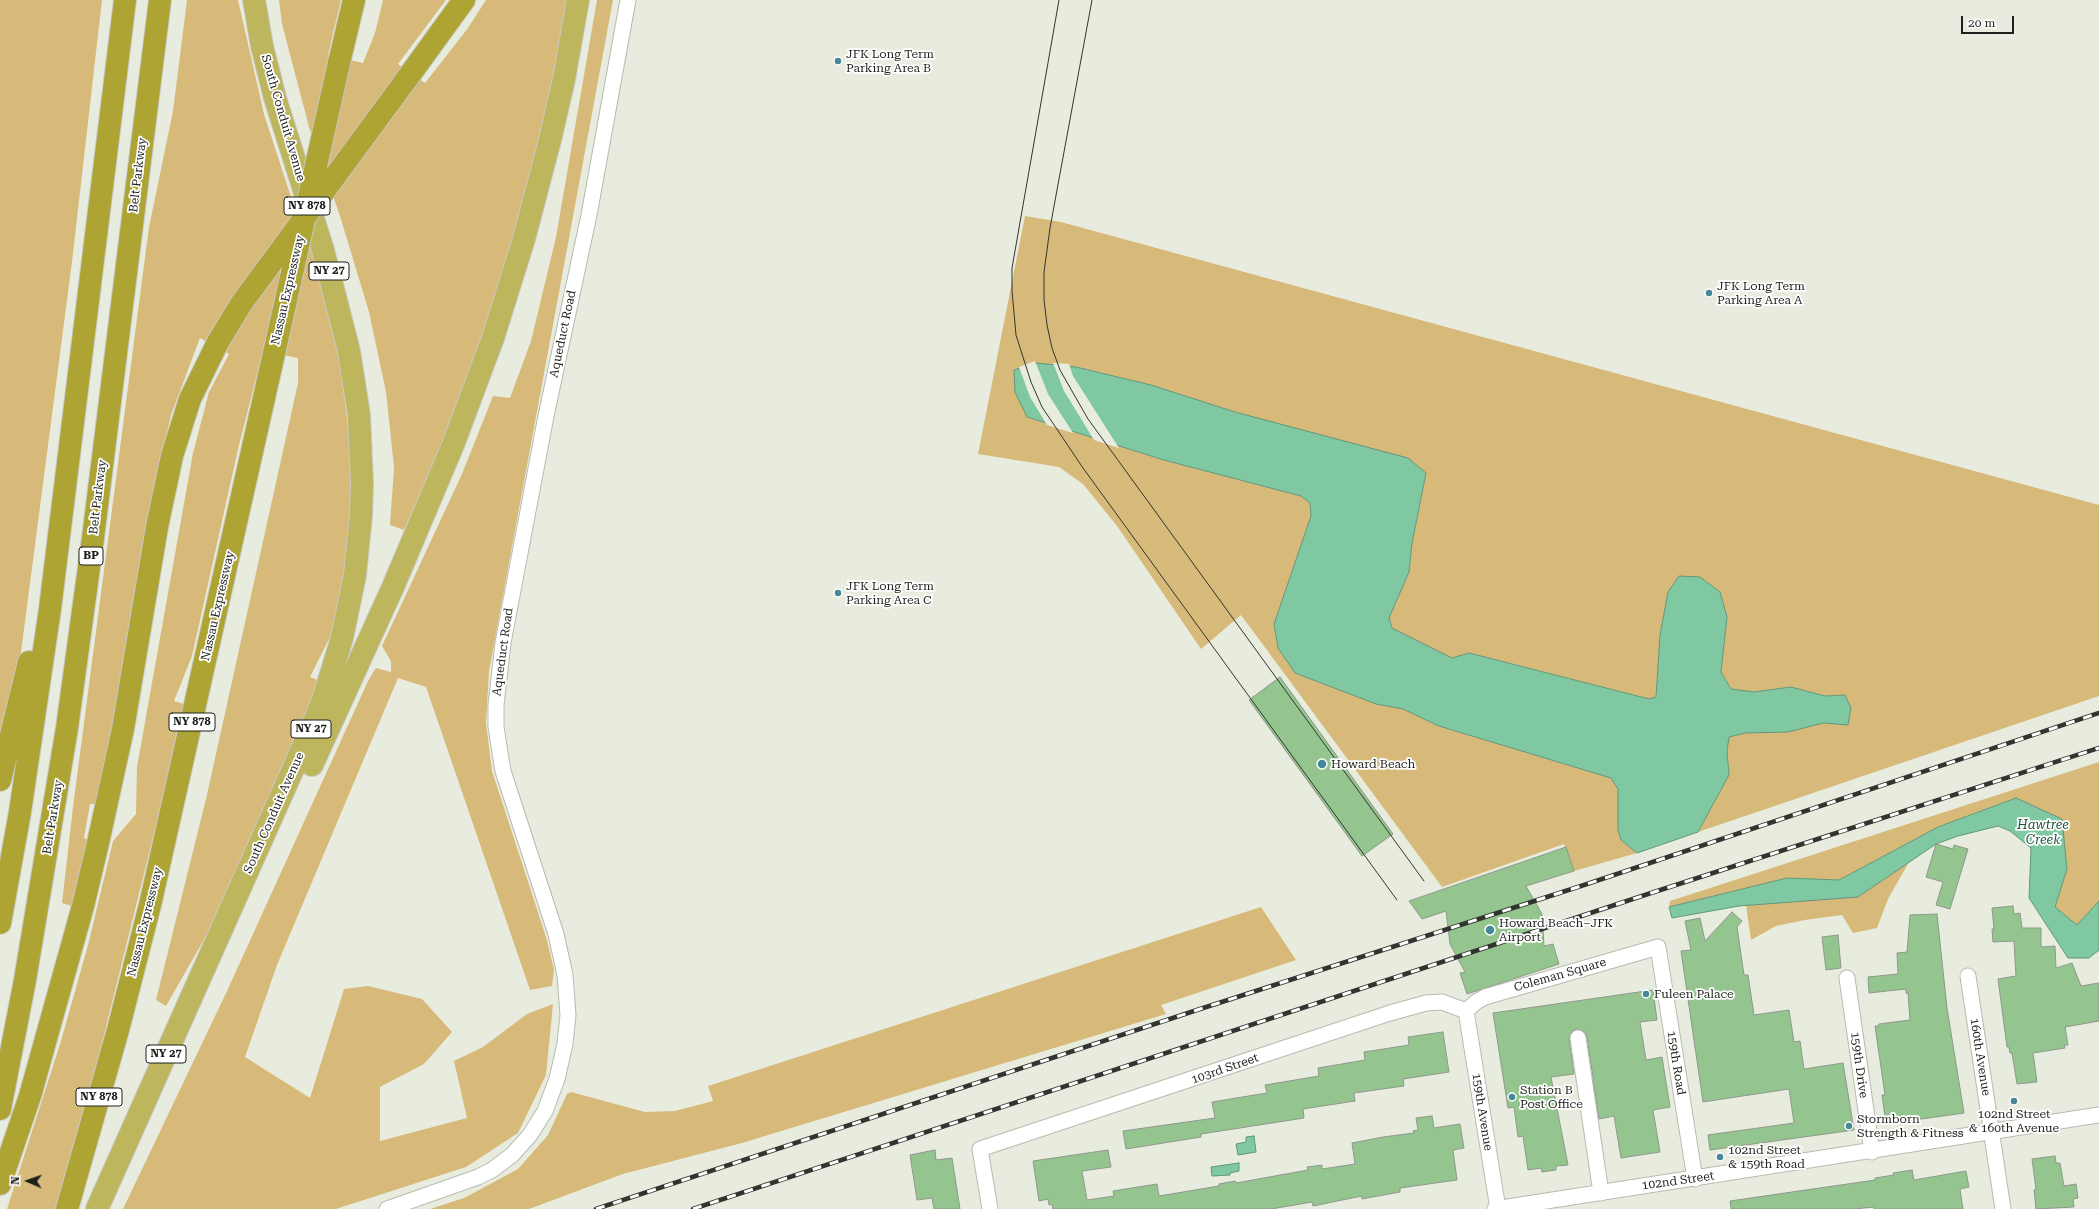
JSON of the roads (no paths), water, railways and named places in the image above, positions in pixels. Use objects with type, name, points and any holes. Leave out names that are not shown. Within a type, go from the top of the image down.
[{"type":"highway","points":[[0,923],[28,759],[59,540],[122,29],[124,0]]},
{"type":"highway","name":"Belt Parkway","points":[[0,1109],[26,972],[67,728],[94,530],[160,0]]},
{"type":"highway","name":"South Conduit Avenue","points":[[97,1209],[298,760],[333,669],[343,632],[355,575],[361,516],[362,483],[359,415],[346,338],[323,250],[275,98],[262,46],[254,0]]},
{"type":"highway","name":"Nassau Expressway","points":[[68,1209],[118,1030],[150,905],[354,0]]},
{"type":"highway","points":[[435,39],[457,0]]},
{"type":"highway","points":[[0,1184],[30,1096],[65,973],[97,850],[123,729],[157,527],[172,456],[190,399],[218,342],[241,304],[464,0]]},
{"type":"highway","points":[[235,899],[296,799],[393,587],[453,445],[476,385],[504,304],[534,205],[557,110],[578,0]]},
{"type":"highway","points":[[0,780],[59,540]]},
{"type":"street","name":"Aqueduct Road","points":[[387,1209],[478,1177],[492,1170],[512,1155],[530,1135],[545,1110],[557,1079],[565,1044],[568,1015],[565,975],[556,934],[503,771],[499,749],[496,705],[503,643],[546,416],[590,209],[628,0]]},
{"type":"street","name":"Coleman Square","points":[[1466,1013],[1476,1002],[1485,997],[1658,947]]},
{"type":"street","name":"159th Road","points":[[1658,947],[1695,1179]]},
{"type":"street","name":"160th Avenue","points":[[1968,976],[2003,1209]]},
{"type":"street","name":"159th Drive","points":[[1847,978],[1872,1152]]},
{"type":"street","name":"103rd Street","points":[[990,1209],[980,1149],[1426,1003],[1442,1002],[1466,1013]]},
{"type":"street","name":"159th Avenue","points":[[1466,1013],[1498,1209]]},
{"type":"street","points":[[1578,1038],[1601,1193]]},
{"type":"street","name":"102nd Street","points":[[1494,1209],[1872,1152],[2099,1115]]},
{"type":"water","points":[[1036,363],[1076,367],[1151,385],[1235,412],[1408,458],[1426,473],[1412,543],[1409,572],[1389,618],[1392,628],[1452,658],[1469,653],[1649,699],[1656,697],[1660,635],[1668,592],[1679,576],[1700,577],[1720,592],[1727,617],[1721,672],[1731,689],[1754,692],[1791,687],[1825,696],[1845,695],[1851,708],[1848,725],[1823,723],[1788,732],[1745,733],[1729,737],[1727,751],[1729,775],[1698,832],[1637,853],[1621,840],[1618,830],[1618,789],[1611,778],[1439,726],[1403,709],[1376,704],[1295,673],[1278,648],[1274,624],[1311,516],[1310,503],[1301,496],[1164,460],[1027,417],[1015,392],[1014,370]]},
{"type":"water","name":"Hawtree Creek","points":[[2016,798],[2062,819],[2067,869],[2055,907],[2077,925],[2099,901],[2099,950],[2089,958],[2068,958],[2029,898],[2031,848],[2010,831],[1998,826],[1958,836],[1936,844],[1858,897],[1739,906],[1672,918],[1669,907],[1787,878],[1839,880],[1938,827]]},
{"type":"water","points":[[1254,1136],[1256,1152],[1238,1155],[1236,1144],[1246,1142],[1246,1137]]},
{"type":"water","points":[[1239,1163],[1239,1171],[1230,1173],[1230,1175],[1212,1176],[1211,1167]]},
{"type":"tram line","points":[[1059,0],[1012,268],[1012,291],[1016,335],[1031,382],[1042,407],[1083,468],[1397,900]]},
{"type":"tram line","points":[[1092,0],[1050,228],[1044,272],[1044,300],[1047,325],[1052,348],[1060,370],[1088,419],[1424,881]]},
{"type":"railway","points":[[596,1209],[1197,1010],[1584,885],[2099,713]]},
{"type":"railway","points":[[693,1209],[1648,894],[2099,748]]},
{"type":"place","name":"JFK Long Term Parking Area B","points":[[838,61]]},
{"type":"place","name":"JFK Long Term Parking Area A","points":[[1709,293]]},
{"type":"place","name":"JFK Long Term Parking Area C","points":[[838,593]]},
{"type":"place","name":"Howard Beach","points":[[1322,764]]},
{"type":"place","name":"Howard Beach–JFK Airport","points":[[1490,930]]},
{"type":"place","name":"Fuleen Palace","points":[[1646,994]]},
{"type":"place","name":"Station B Post Office","points":[[1512,1097]]},
{"type":"place","name":"102nd Street & 160th Avenue","points":[[2014,1101]]},
{"type":"place","name":"Stormborn Strength & Fitness","points":[[1849,1126]]},
{"type":"place","name":"102nd Street & 159th Road","points":[[1720,1157]]}]
